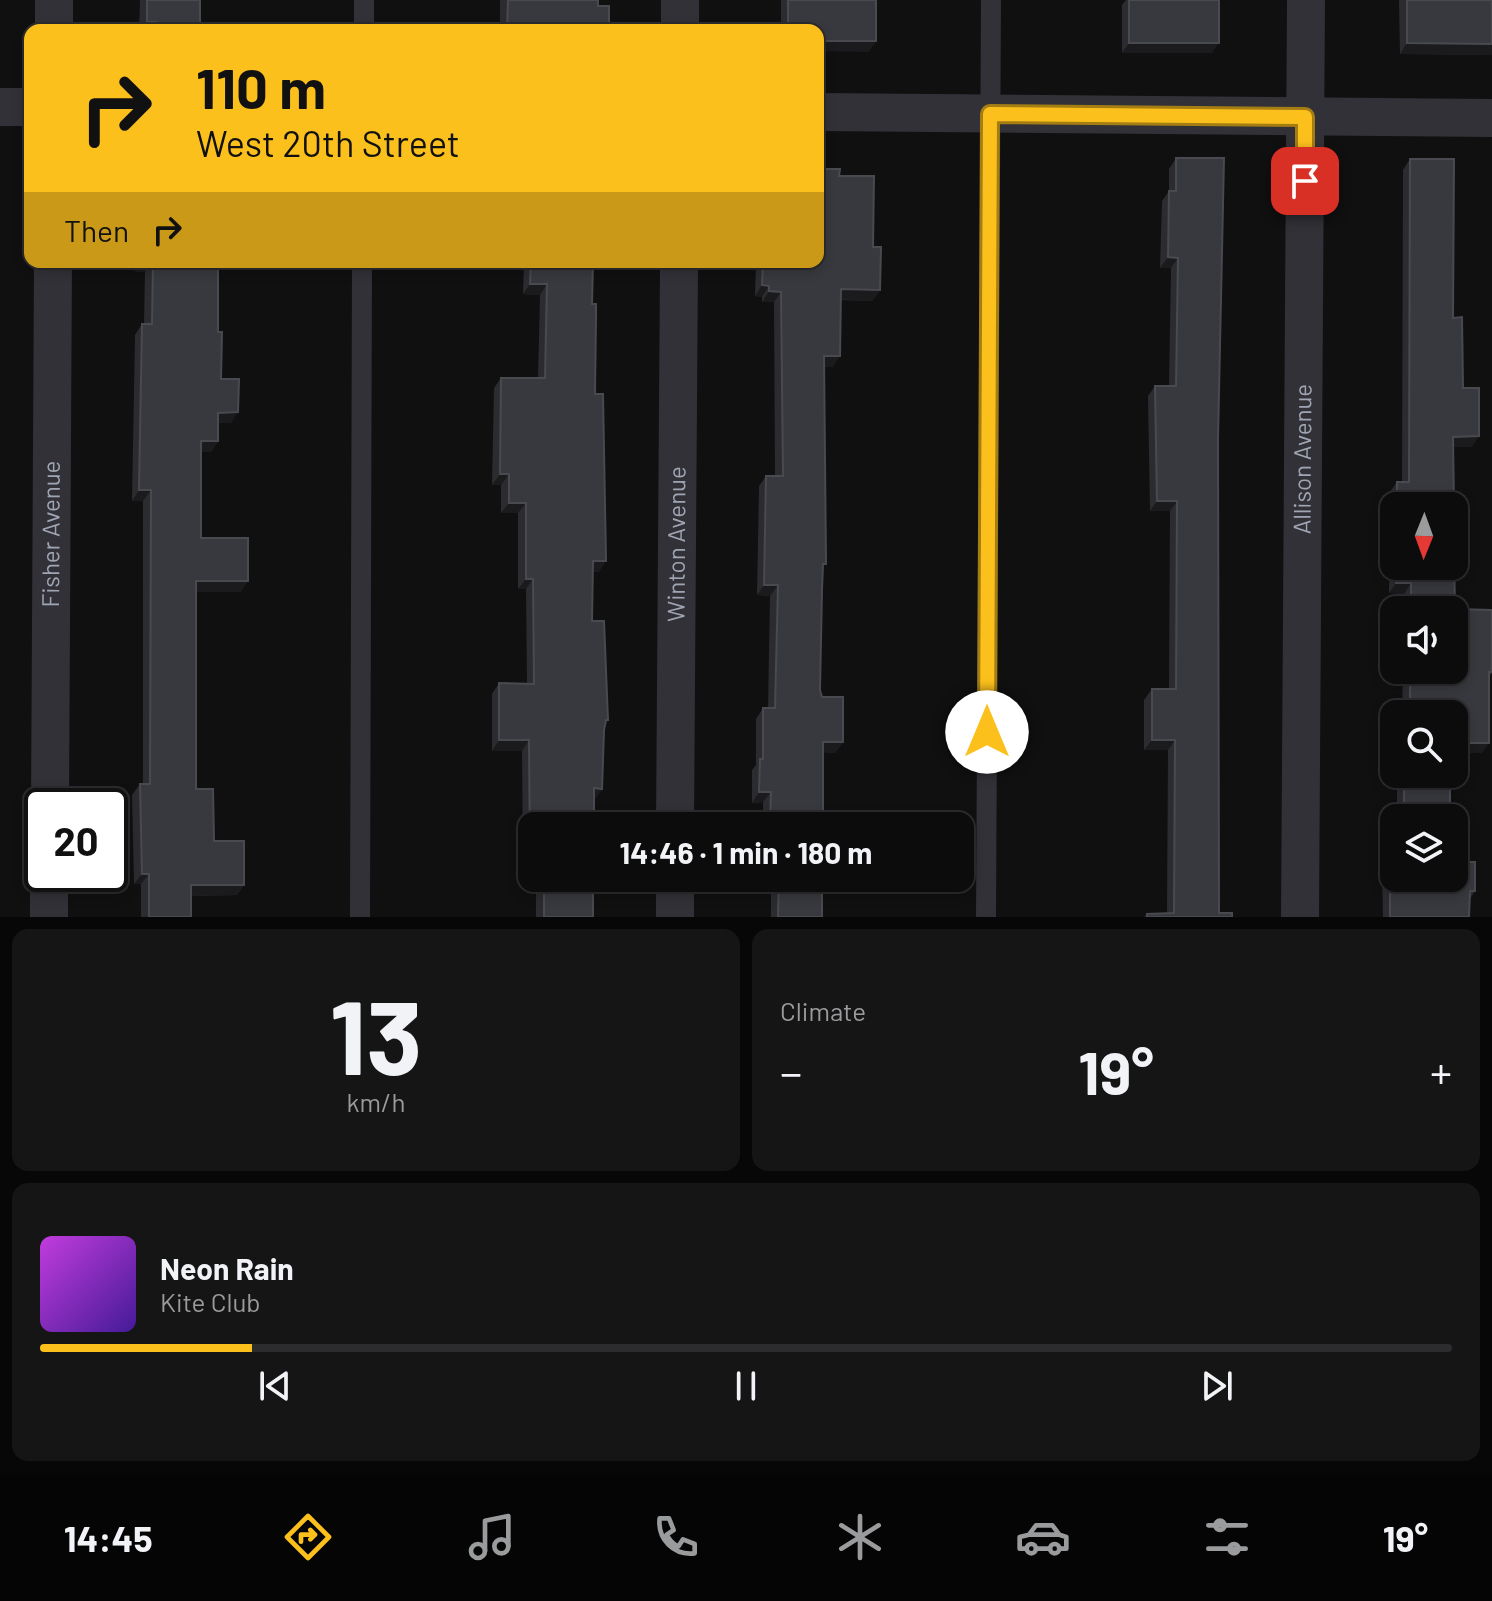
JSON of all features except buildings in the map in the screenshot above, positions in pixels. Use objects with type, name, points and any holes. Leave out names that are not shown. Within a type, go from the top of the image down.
[{"type":"street","points":[[54,0],[54,24]]},
{"type":"street","points":[[680,0],[680,24]]},
{"type":"street","name":"Allison Avenue","points":[[1300,917],[1306,0]]},
{"type":"street","points":[[0,107],[24,107]]},
{"type":"street","points":[[824,112],[1492,118]]},
{"type":"street","name":"Fisher Avenue","points":[[50,788],[53,268]]},
{"type":"street","name":"Winton Avenue","points":[[675,812],[679,268]]},
{"type":"street","points":[[49,892],[49,917]]},
{"type":"street","points":[[675,892],[675,917]]},
{"type":"lane","points":[[364,0],[364,24]]},
{"type":"lane","points":[[986,917],[991,0]]},
{"type":"lane","points":[[360,917],[362,268]]},
{"type":"route","points":[[987,732],[990,114],[1305,117],[1305,181]]}]
